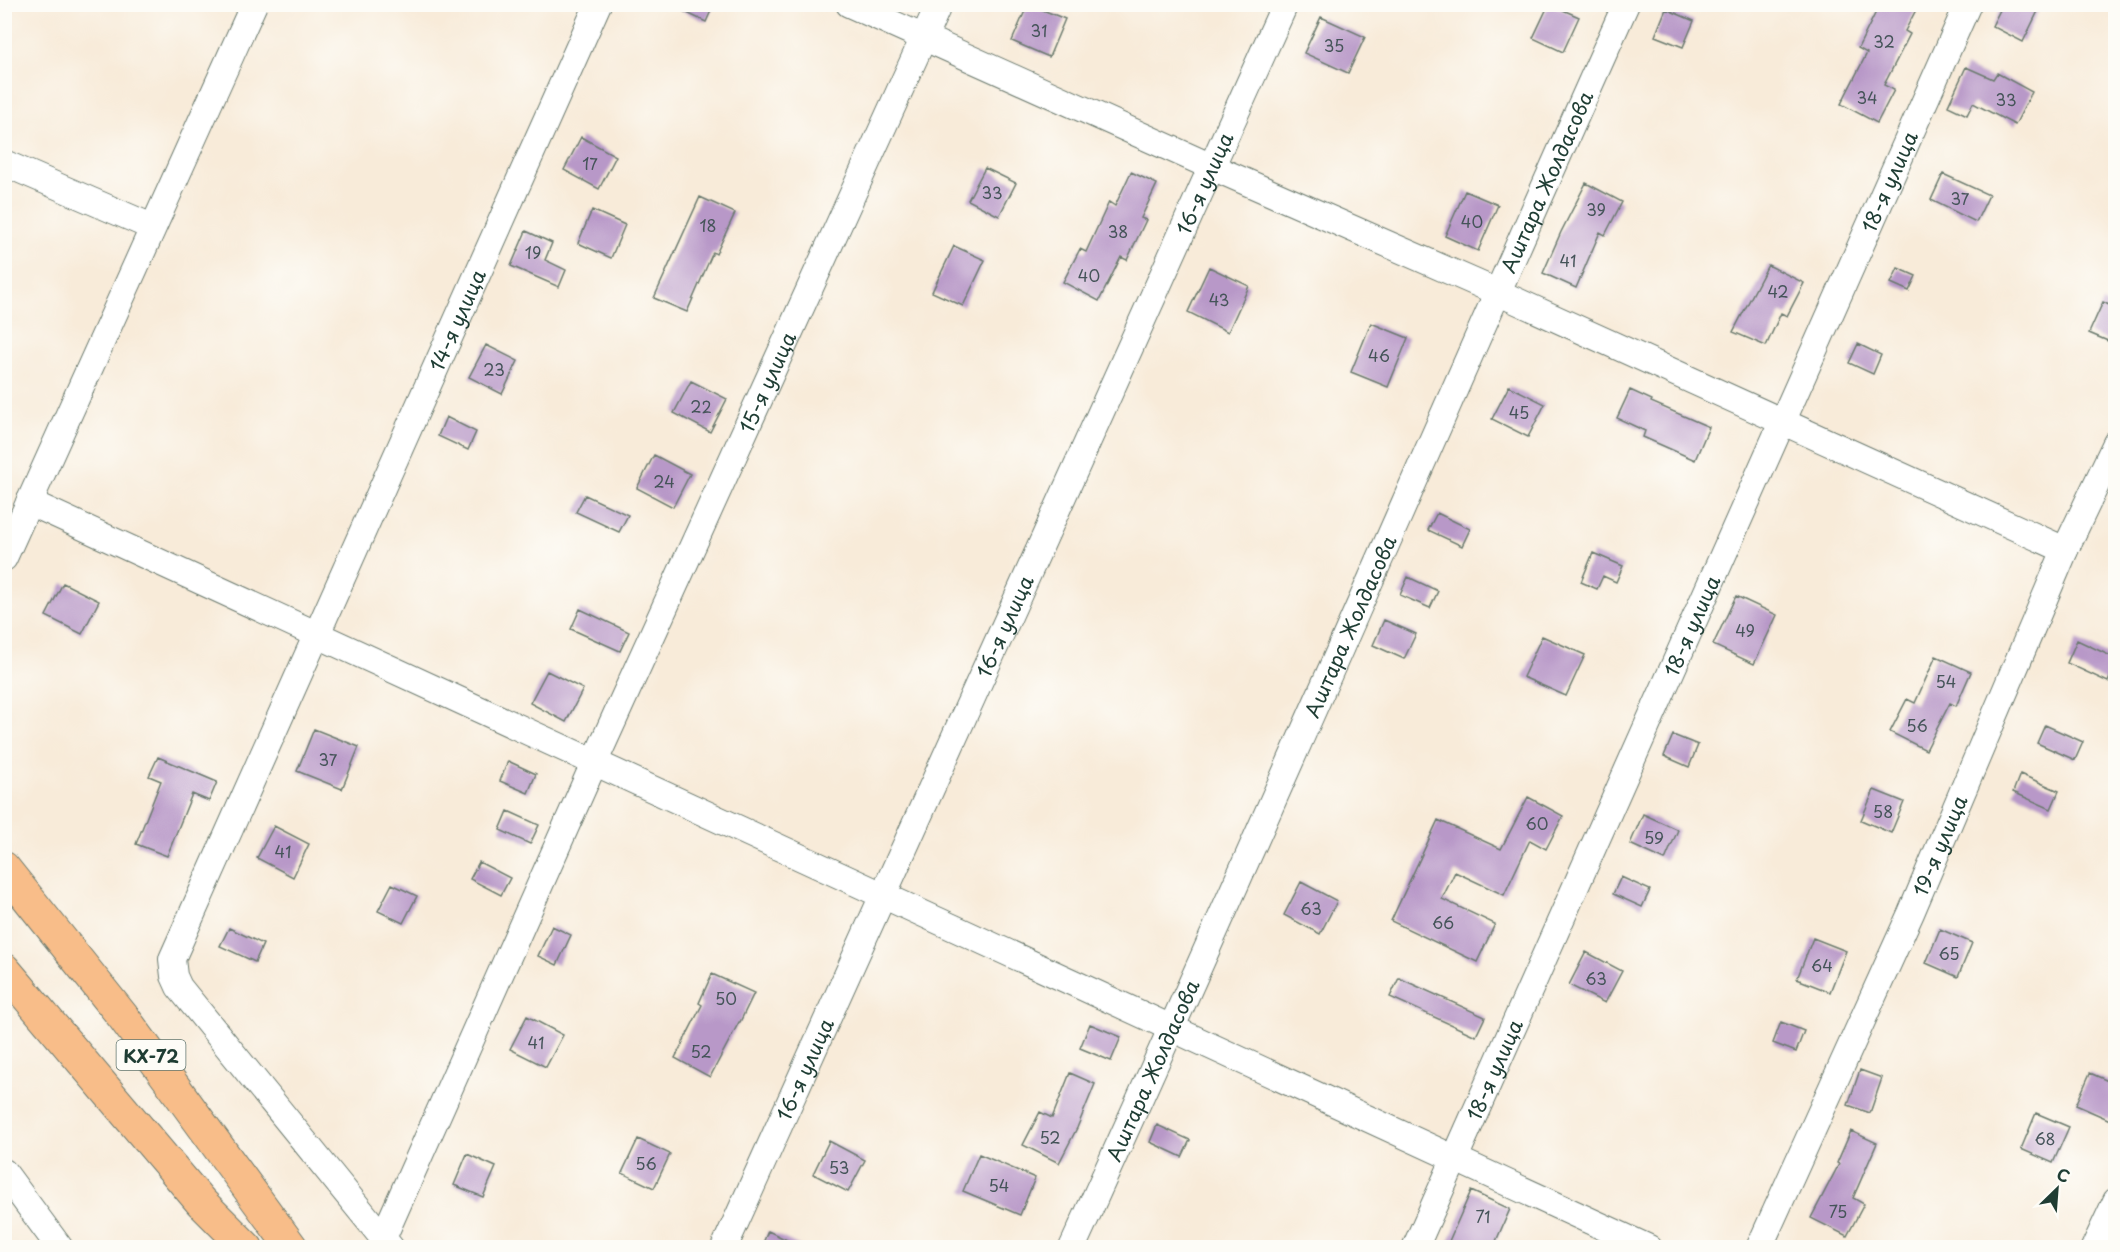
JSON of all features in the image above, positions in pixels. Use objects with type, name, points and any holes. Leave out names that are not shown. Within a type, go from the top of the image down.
[{"type":"main road","name":"КХ-72","points":[[4,868],[124,1018],[292,1248]]},
{"type":"main road","name":"КХ-72","points":[[4,969],[201,1202],[247,1248]]},
{"type":"street","points":[[4,558],[254,4]]},
{"type":"street","name":"14-я улица","points":[[387,1243],[179,987],[172,959],[598,4]]},
{"type":"street","points":[[849,4],[1497,292],[2065,550]]},
{"type":"street","name":"15-я улица","points":[[387,1243],[595,762],[939,4]]},
{"type":"street","name":"16-я улица","points":[[724,1248],[1285,4]]},
{"type":"street","name":"Аштара Жолдасова","points":[[1072,1248],[1172,1029],[1626,4]]},
{"type":"street","name":"18-я улица","points":[[1415,1248],[1968,4]]},
{"type":"street","points":[[4,163],[152,227]]},
{"type":"street","name":"19-я улица","points":[[1760,1248],[1911,913],[2065,550],[2115,443]]},
{"type":"street","points":[[29,502],[1649,1248]]},
{"type":"street","points":[[4,1172],[60,1248]]},
{"type":"street","points":[[2094,1248],[2115,1201]]},
{"type":"building","points":[[668,4],[714,4],[706,22]]},
{"type":"building","points":[[1028,4],[1065,19],[1049,57],[1012,41]]},
{"type":"building","points":[[1549,4],[1579,17],[1563,52],[1533,38]]},
{"type":"building","points":[[1880,4],[1919,4],[1905,31],[1910,34],[1884,85],[1894,90],[1877,123],[1841,104],[1867,53],[1858,48]]},
{"type":"building","points":[[2003,4],[2031,4],[2039,9],[2023,42],[1992,26]]},
{"type":"building","points":[[1666,9],[1694,21],[1683,47],[1655,36]]},
{"type":"building","points":[[1321,17],[1365,37],[1348,73],[1304,53]]},
{"type":"building","points":[[1966,67],[1993,79],[1997,73],[2032,92],[2015,125],[1973,103],[1967,115],[1948,106]]},
{"type":"building","points":[[581,137],[616,156],[599,189],[564,170]]},
{"type":"building","points":[[985,168],[1016,183],[999,216],[968,200]]},
{"type":"building","points":[[1131,172],[1157,184],[1141,218],[1146,220],[1127,260],[1121,257],[1099,301],[1063,282],[1080,249],[1086,252],[1109,202],[1115,206]]},
{"type":"building","points":[[1943,174],[1989,195],[1976,222],[1931,200]]},
{"type":"building","points":[[1586,183],[1622,202],[1605,235],[1600,232],[1576,288],[1543,273]]},
{"type":"building","points":[[1465,191],[1498,205],[1478,251],[1445,236]]},
{"type":"building","points":[[700,197],[735,213],[716,254],[713,252],[687,312],[654,298]]},
{"type":"building","points":[[592,210],[625,225],[611,258],[578,243]]},
{"type":"building","points":[[526,231],[552,243],[545,260],[566,270],[559,287],[511,266]]},
{"type":"building","points":[[954,246],[985,260],[963,306],[932,292]]},
{"type":"building","points":[[1768,265],[1804,283],[1787,316],[1781,313],[1766,346],[1733,332]]},
{"type":"building","points":[[1209,267],[1249,286],[1228,332],[1188,312]]},
{"type":"building","points":[[1898,268],[1916,276],[1909,291],[1891,283]]},
{"type":"building","points":[[2103,302],[2115,308],[2115,344],[2089,333]]},
{"type":"building","points":[[1371,323],[1408,338],[1388,387],[1351,372]]},
{"type":"building","points":[[1858,344],[1881,355],[1873,374],[1849,363]]},
{"type":"building","points":[[486,345],[518,361],[502,394],[469,377]]},
{"type":"building","points":[[691,381],[727,399],[710,432],[674,413]]},
{"type":"building","points":[[1509,386],[1545,404],[1528,437],[1492,419]]},
{"type":"building","points":[[1630,390],[1652,400],[1651,402],[1709,427],[1695,460],[1643,437],[1645,431],[1617,418]]},
{"type":"building","points":[[446,417],[476,432],[468,450],[438,436]]},
{"type":"building","points":[[654,455],[690,474],[673,507],[637,488]]},
{"type":"building","points":[[585,495],[628,515],[619,532],[576,512]]},
{"type":"building","points":[[1437,513],[1470,529],[1462,546],[1428,530]]},
{"type":"building","points":[[1593,553],[1623,566],[1616,582],[1603,576],[1597,589],[1581,582]]},
{"type":"building","points":[[1408,577],[1438,591],[1430,608],[1400,595]]},
{"type":"building","points":[[63,583],[99,601],[82,634],[46,616]]},
{"type":"building","points":[[1736,596],[1777,615],[1754,664],[1713,645]]},
{"type":"building","points":[[580,609],[629,632],[620,651],[571,629]]},
{"type":"building","points":[[1384,620],[1416,634],[1404,659],[1373,645]]},
{"type":"building","points":[[1542,636],[1585,655],[1566,696],[1523,677]]},
{"type":"building","points":[[2077,640],[2115,658],[2115,666],[2108,682],[2067,663]]},
{"type":"building","points":[[1936,656],[1971,672],[1956,706],[1950,703],[1926,750],[1890,732],[1907,699],[1915,703]]},
{"type":"building","points":[[547,671],[583,689],[566,722],[530,703]]},
{"type":"building","points":[[2045,725],[2083,742],[2075,760],[2037,743]]},
{"type":"building","points":[[314,729],[359,747],[342,789],[297,771]]},
{"type":"building","points":[[1673,735],[1698,745],[1689,767],[1664,756]]},
{"type":"building","points":[[158,757],[217,782],[209,801],[192,794],[167,856],[136,844],[161,781],[149,776]]},
{"type":"building","points":[[508,761],[536,774],[528,793],[500,781]]},
{"type":"building","points":[[2020,774],[2059,791],[2051,809],[2013,792]]},
{"type":"building","points":[[1874,790],[1904,802],[1891,833],[1861,820]]},
{"type":"building","points":[[1528,797],[1563,816],[1546,849],[1530,840],[1504,895],[1455,872],[1442,899],[1495,924],[1477,962],[1391,921],[1438,820],[1501,849]]},
{"type":"building","points":[[508,811],[539,825],[530,844],[500,830]]},
{"type":"building","points":[[1643,814],[1678,830],[1665,860],[1630,844]]},
{"type":"building","points":[[274,826],[309,844],[293,877],[257,858]]},
{"type":"building","points":[[479,862],[510,878],[501,895],[470,879]]},
{"type":"building","points":[[1621,877],[1650,890],[1642,907],[1613,894]]},
{"type":"building","points":[[1301,882],[1337,901],[1320,934],[1284,915]]},
{"type":"building","points":[[392,884],[417,896],[403,923],[378,911]]},
{"type":"building","points":[[552,926],[571,935],[557,965],[538,956]]},
{"type":"building","points":[[229,928],[263,944],[255,962],[220,946]]},
{"type":"building","points":[[1940,929],[1972,943],[1958,977],[1926,963]]},
{"type":"building","points":[[1813,938],[1846,951],[1830,992],[1797,979]]},
{"type":"building","points":[[1586,952],[1622,971],[1605,1003],[1569,985]]},
{"type":"building","points":[[712,974],[754,993],[710,1077],[675,1058],[702,1005],[699,1003]]},
{"type":"building","points":[[1399,978],[1485,1017],[1476,1036],[1390,997]]},
{"type":"building","points":[[527,1016],[563,1035],[546,1067],[510,1049]]},
{"type":"building","points":[[1781,1022],[1804,1031],[1796,1052],[1773,1043]]},
{"type":"building","points":[[1090,1024],[1121,1037],[1111,1061],[1080,1048]]},
{"type":"building","points":[[1860,1070],[1882,1078],[1870,1113],[1848,1105]]},
{"type":"building","points":[[1070,1073],[1095,1084],[1077,1128],[1059,1163],[1023,1145],[1040,1112],[1052,1118]]},
{"type":"building","points":[[2090,1073],[2115,1084],[2115,1108],[2110,1120],[2076,1105]]},
{"type":"building","points":[[2036,1113],[2069,1127],[2053,1163],[2021,1149]]},
{"type":"building","points":[[1157,1125],[1190,1140],[1182,1157],[1150,1142]]},
{"type":"building","points":[[1851,1131],[1877,1143],[1853,1198],[1864,1204],[1847,1236],[1811,1218],[1839,1164],[1837,1163]]},
{"type":"building","points":[[638,1139],[670,1154],[654,1188],[622,1173]]},
{"type":"building","points":[[829,1141],[865,1160],[848,1192],[813,1174]]},
{"type":"building","points":[[467,1154],[496,1167],[483,1197],[454,1185]]},
{"type":"building","points":[[979,1154],[1035,1178],[1020,1215],[963,1191]]},
{"type":"building","points":[[1471,1191],[1510,1209],[1493,1248],[1446,1248]]},
{"type":"building","points":[[768,1231],[804,1248],[761,1248]]}]
